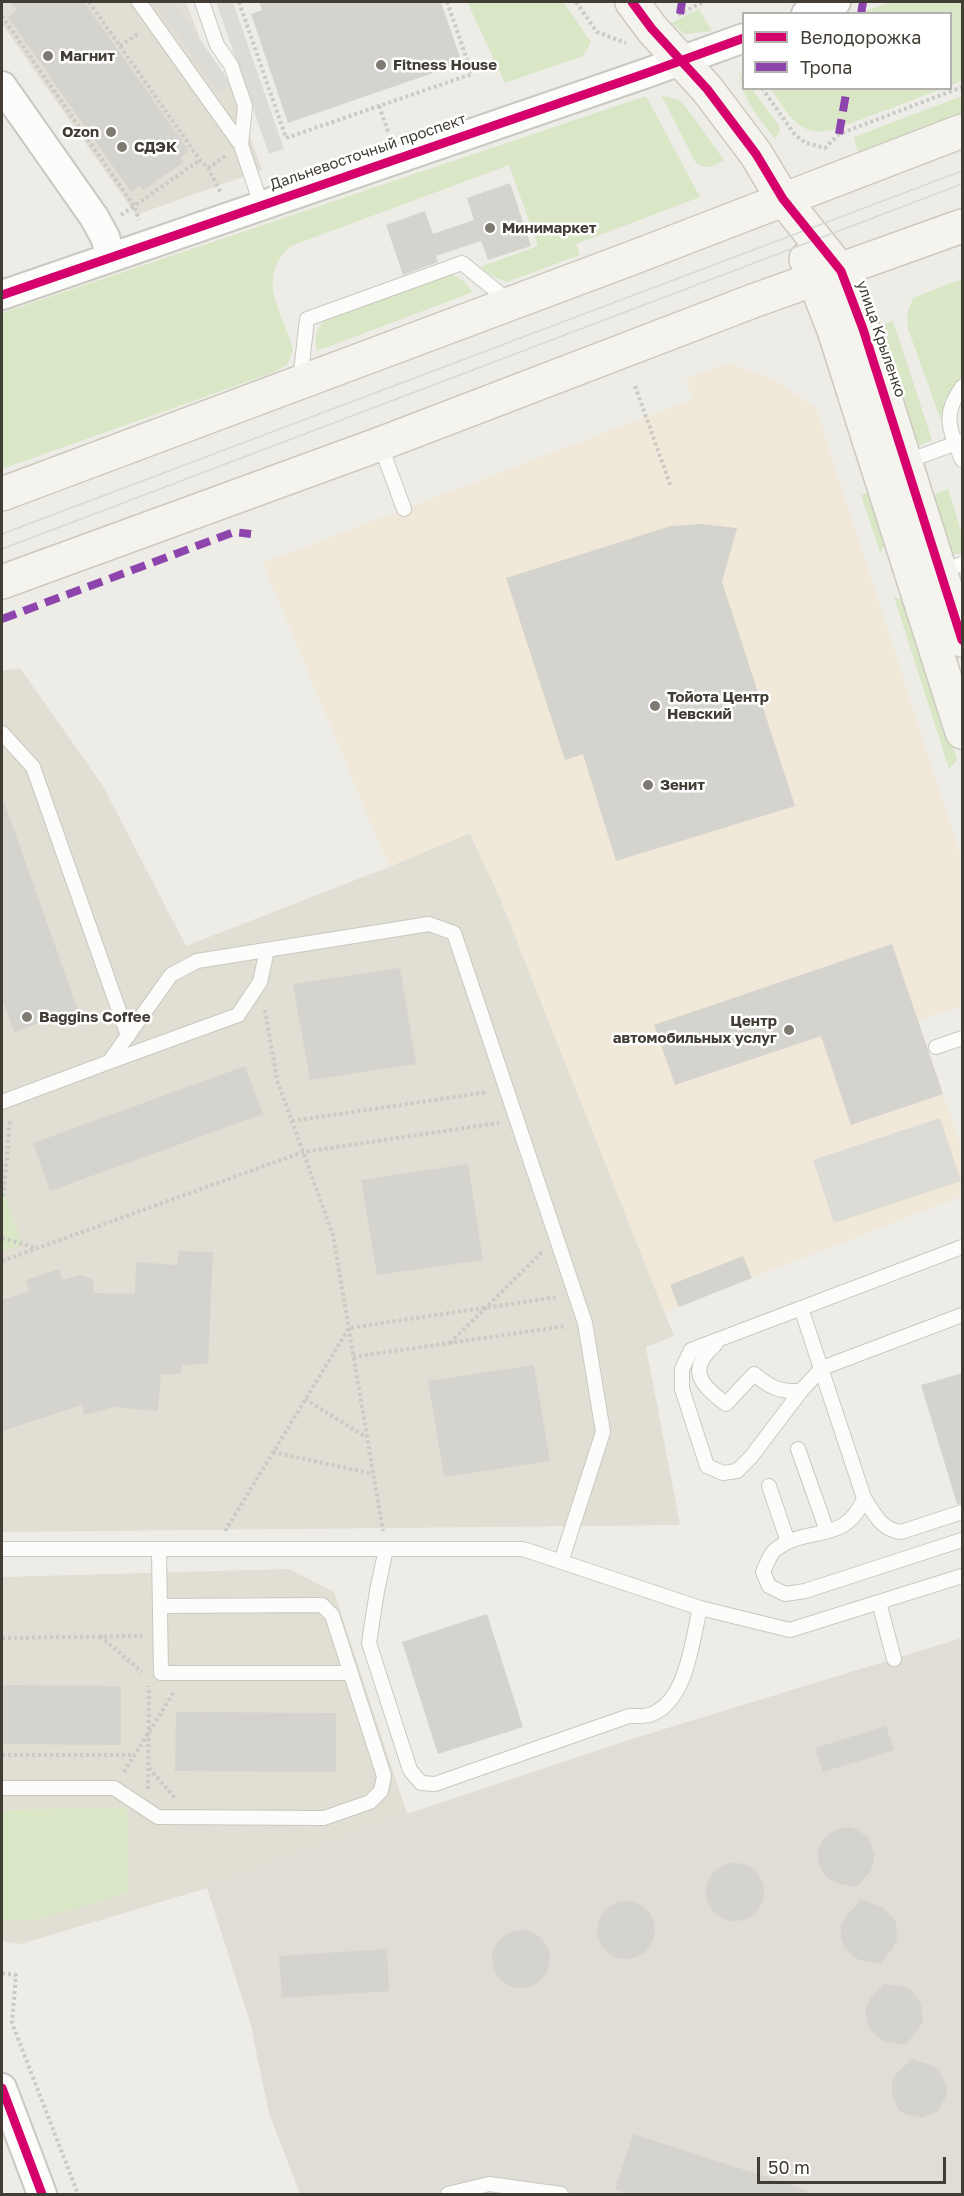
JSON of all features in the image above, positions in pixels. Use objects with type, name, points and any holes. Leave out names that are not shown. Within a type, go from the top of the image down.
[{"type":"main road","name":"улица Крыленко","points":[[632,2],[652,29],[707,89],[756,154],[827,276],[861,321],[893,467],[939,572],[963,640]]},
{"type":"main road","points":[[2,494],[963,131]]},
{"type":"main road","points":[[2,582],[380,444],[753,302],[963,226]]},
{"type":"main road","name":"улица Крыленко","points":[[939,572],[963,732]]},
{"type":"street","points":[[811,12],[836,2]]},
{"type":"street","name":"Дальневосточный проспект","points":[[2,295],[742,39]]},
{"type":"street","points":[[2,86],[94,218],[105,237],[111,257]]},
{"type":"street","points":[[2,2088],[42,2194]]},
{"type":"lane","points":[[139,2],[240,145],[261,204]]},
{"type":"lane","points":[[202,2],[217,45],[231,65],[245,106],[240,145]]},
{"type":"lane","points":[[300,381],[308,319],[462,263],[512,303]]},
{"type":"lane","points":[[963,387],[954,398],[949,414],[951,429],[959,443],[963,460]]},
{"type":"lane","points":[[893,467],[959,443]]},
{"type":"lane","points":[[380,444],[404,509]]},
{"type":"lane","points":[[2,733],[33,767],[128,1036]]},
{"type":"lane","points":[[109,1062],[171,975],[197,961],[429,924],[454,933],[585,1323],[603,1432],[561,1562]]},
{"type":"lane","points":[[7,1100],[238,1015],[260,982],[267,950]]},
{"type":"lane","points":[[936,1047],[963,1038]]},
{"type":"lane","points":[[963,1247],[692,1350],[682,1369],[682,1389],[707,1466],[723,1473],[737,1471],[751,1457],[801,1391],[822,1368],[963,1315]]},
{"type":"lane","points":[[801,1308],[864,1498],[881,1523],[891,1531],[901,1532],[963,1512]]},
{"type":"lane","points":[[724,1337],[703,1356],[699,1373],[705,1388],[726,1404],[754,1374],[783,1392],[801,1391]]},
{"type":"lane","points":[[798,1449],[827,1531]]},
{"type":"lane","points":[[769,1486],[788,1542]]},
{"type":"lane","points":[[864,1498],[859,1511],[849,1522],[788,1542],[772,1552],[763,1572],[769,1586],[785,1594],[805,1591],[963,1540]]},
{"type":"lane","points":[[2,1549],[523,1549],[700,1608],[790,1630],[963,1576]]},
{"type":"lane","points":[[386,1549],[369,1643],[410,1770],[421,1783],[435,1784],[629,1716],[651,1715],[669,1703],[681,1683],[700,1608]]},
{"type":"lane","points":[[159,1550],[160,1635],[155,1673],[351,1673]]},
{"type":"lane","points":[[879,1602],[894,1659]]},
{"type":"lane","points":[[2,1788],[114,1788],[158,1817],[324,1818],[370,1802],[381,1791],[384,1776],[332,1615],[322,1605],[160,1606]]},
{"type":"lane","points":[[448,2194],[489,2184],[561,2194]]},
{"type":"path","points":[[89,2],[208,168],[222,194]]},
{"type":"path","points":[[239,2],[286,138],[472,74],[447,2]]},
{"type":"path","points":[[576,2],[597,32],[626,44]]},
{"type":"path","points":[[674,17],[703,2]]},
{"type":"path","points":[[2,16],[134,206],[141,224]]},
{"type":"path","points":[[763,90],[795,135],[806,143],[825,148],[839,134],[963,87]]},
{"type":"path","points":[[379,106],[389,134]]},
{"type":"path","points":[[119,216],[200,159]]},
{"type":"path","points":[[635,386],[670,487]]},
{"type":"path","points":[[260,982],[277,1080],[333,1235],[386,1549]]},
{"type":"path","points":[[292,1121],[507,1089]]},
{"type":"path","points":[[2,1196],[7,1100]]},
{"type":"path","points":[[2,1261],[303,1152],[517,1120]]},
{"type":"path","points":[[449,1343],[557,1237]]},
{"type":"path","points":[[2,1238],[37,1248]]},
{"type":"path","points":[[214,1549],[349,1328],[576,1294]]},
{"type":"path","points":[[353,1357],[585,1323]]},
{"type":"path","points":[[305,1399],[367,1437]]},
{"type":"path","points":[[273,1452],[373,1474]]},
{"type":"path","points":[[2,1638],[160,1635]]},
{"type":"path","points":[[100,1636],[143,1673],[155,1673],[149,1732],[148,1811]]},
{"type":"path","points":[[114,1788],[186,1673]]},
{"type":"path","points":[[2,1755],[135,1755]]},
{"type":"path","points":[[149,1768],[182,1805],[181,1817]]},
{"type":"path","points":[[2,1973],[16,1975],[12,2023],[78,2194]]},
{"type":"shaded area","points":[[2,2],[186,2],[200,39],[230,83],[262,170],[136,215],[2,24]]},
{"type":"shaded area","points":[[154,2],[174,2],[230,83],[218,92]]},
{"type":"shaded area","points":[[216,2],[233,2],[284,149],[269,154]]},
{"type":"shaded area","points":[[728,363],[774,379],[816,408],[962,860],[962,1006],[918,1020],[962,1150],[962,1196],[664,1312],[500,898],[470,833],[389,867],[263,563],[693,399],[686,379]]},
{"type":"shaded area","points":[[20,668],[103,786],[186,946],[389,867],[469,832],[500,898],[674,1336],[646,1347],[680,1525],[2,1532],[2,671]]},
{"type":"shaded area","points":[[940,1118],[961,1181],[834,1223],[813,1160]]},
{"type":"shaded area","points":[[289,1569],[334,1592],[407,1814],[207,1888],[21,1944],[2,1941],[2,1577]]},
{"type":"shaded area","points":[[962,1638],[962,2194],[300,2194],[269,2113],[250,2022],[207,1888],[407,1814],[635,1738]]},
{"type":"green space","points":[[467,2],[563,2],[591,42],[583,56],[505,83]]},
{"type":"green space","points":[[891,2],[962,2],[962,81],[952,85],[952,12],[862,12]]},
{"type":"green space","points":[[699,9],[712,31],[685,34],[671,23]]},
{"type":"green space","points":[[753,90],[779,126],[780,131],[775,139],[757,115],[744,91]]},
{"type":"green space","points":[[772,90],[939,90],[833,130],[818,132],[800,125]]},
{"type":"green space","points":[[661,95],[679,100],[686,107],[724,160],[710,167],[696,163]]},
{"type":"green space","points":[[646,96],[700,197],[576,244],[580,255],[507,282],[492,276],[480,267],[538,246],[509,165],[291,246],[280,258],[274,271],[273,283],[274,296],[293,350],[287,365],[272,373],[2,469],[2,313]]},
{"type":"green space","points":[[962,96],[962,112],[858,152],[854,137]]},
{"type":"green space","points":[[453,275],[464,281],[473,292],[317,351],[317,333],[320,325],[327,318],[437,276]]},
{"type":"green space","points":[[962,279],[962,378],[944,401],[943,419],[940,418],[908,329],[907,314],[913,298]]},
{"type":"green space","points":[[893,321],[932,440],[918,446],[911,443],[875,327]]},
{"type":"green space","points":[[948,489],[962,534],[962,553],[958,554],[946,553],[930,499]]},
{"type":"green space","points":[[870,492],[887,542],[880,553],[861,495]]},
{"type":"green space","points":[[894,597],[905,600],[957,760],[949,769]]},
{"type":"green space","points":[[4,1192],[23,1244],[2,1252],[2,1193]]},
{"type":"green space","points":[[127,1807],[129,1892],[41,1919],[2,1920],[2,1810]]},
{"type":"building","points":[[10,2],[84,2],[189,151],[180,158],[184,162],[143,190],[140,186],[131,192],[8,17],[17,10]]},
{"type":"building","points":[[259,2],[441,2],[462,63],[288,123],[251,14],[262,10]]},
{"type":"building","points":[[510,183],[531,246],[488,260],[481,241],[436,256],[438,262],[403,275],[386,225],[425,211],[433,234],[474,220],[467,198]]},
{"type":"building","name":"Тойота Центр Невский","points":[[701,524],[737,528],[722,582],[795,806],[616,861],[583,754],[565,760],[506,578],[671,526]]},
{"type":"building","points":[[2,802],[4,802],[78,1010],[14,1032],[2,997]]},
{"type":"building","name":"Центр автомобильных услуг","points":[[892,944],[943,1094],[851,1125],[821,1036],[675,1085],[654,1025]]},
{"type":"building","points":[[400,968],[416,1064],[310,1080],[293,984]]},
{"type":"building","points":[[245,1066],[263,1114],[50,1191],[33,1143]]},
{"type":"building","points":[[468,1164],[483,1260],[377,1275],[361,1180]]},
{"type":"building","points":[[179,1251],[213,1252],[208,1364],[182,1365],[181,1374],[161,1374],[158,1411],[114,1407],[84,1415],[82,1405],[2,1431],[2,1300],[29,1291],[26,1280],[59,1269],[63,1280],[80,1275],[93,1279],[94,1293],[135,1294],[136,1262],[177,1265]]},
{"type":"building","points":[[743,1256],[752,1278],[679,1307],[670,1285]]},
{"type":"building","points":[[534,1365],[550,1461],[444,1477],[428,1381]]},
{"type":"building","points":[[963,1373],[963,1503],[957,1504],[921,1385]]},
{"type":"building","points":[[487,1614],[523,1727],[438,1754],[402,1642]]},
{"type":"building","points":[[2,1685],[121,1686],[121,1745],[2,1744]]},
{"type":"building","points":[[176,1712],[336,1713],[336,1772],[175,1771]]},
{"type":"building","points":[[886,1726],[894,1750],[823,1772],[815,1748]]},
{"type":"building","points":[[844,1827],[853,1828],[868,1837],[875,1854],[871,1871],[856,1887],[836,1883],[827,1878],[818,1860],[818,1850],[822,1841],[828,1834]]},
{"type":"building","points":[[735,1863],[751,1868],[759,1876],[764,1892],[759,1908],[751,1916],[735,1921],[719,1916],[711,1908],[706,1892],[711,1876],[719,1868]]},
{"type":"building","points":[[861,1899],[884,1908],[896,1922],[897,1940],[880,1964],[859,1960],[850,1954],[844,1947],[841,1937],[841,1927],[845,1918]]},
{"type":"building","points":[[626,1901],[642,1906],[650,1914],[655,1930],[650,1946],[642,1954],[626,1959],[610,1954],[602,1946],[597,1930],[602,1914],[610,1906]]},
{"type":"building","points":[[521,1930],[537,1935],[545,1943],[550,1959],[545,1975],[537,1983],[521,1988],[505,1983],[497,1975],[492,1959],[497,1943],[505,1935]]},
{"type":"building","points":[[387,1949],[389,1991],[282,1998],[279,1956]]},
{"type":"building","points":[[883,1984],[910,1989],[921,2003],[923,2021],[905,2045],[884,2041],[869,2028],[866,2008],[870,1999]]},
{"type":"building","points":[[912,2059],[931,2065],[939,2071],[947,2087],[946,2096],[938,2111],[922,2118],[905,2114],[898,2109],[892,2092],[892,2082],[896,2074]]},
{"type":"building","points":[[633,2134],[807,2190],[806,2194],[629,2194],[615,2190]]},
{"type":"tram line","points":[[2,534],[962,171]]},
{"type":"tram line","points":[[2,549],[962,184]]},
{"type":"marked path","points":[[680,14],[682,2]]},
{"type":"marked path","points":[[861,12],[863,2]]},
{"type":"marked path","points":[[839,134],[847,90]]},
{"type":"marked path","points":[[2,619],[234,532],[251,534]]},
{"type":"cycle path","points":[[632,2],[652,29],[707,89],[756,154],[783,199],[841,271],[863,329],[962,640]]},
{"type":"cycle path","points":[[2,295],[742,39]]},
{"type":"cycle path","points":[[2,2088],[42,2194]]},
{"type":"place","name":"Магнит","points":[[48,56]]},
{"type":"place","name":"Fitness House","points":[[381,65]]},
{"type":"place","name":"Ozon","points":[[111,132]]},
{"type":"place","name":"СДЭК","points":[[122,147]]},
{"type":"place","name":"Минимаркет","points":[[490,228]]},
{"type":"place","name":"Тойота Центр Невский","points":[[655,706]]},
{"type":"place","name":"Зенит","points":[[648,785]]},
{"type":"place","name":"Baggins Coffee","points":[[27,1017]]},
{"type":"place","name":"Центр автомобильных услуг","points":[[789,1030]]}]
